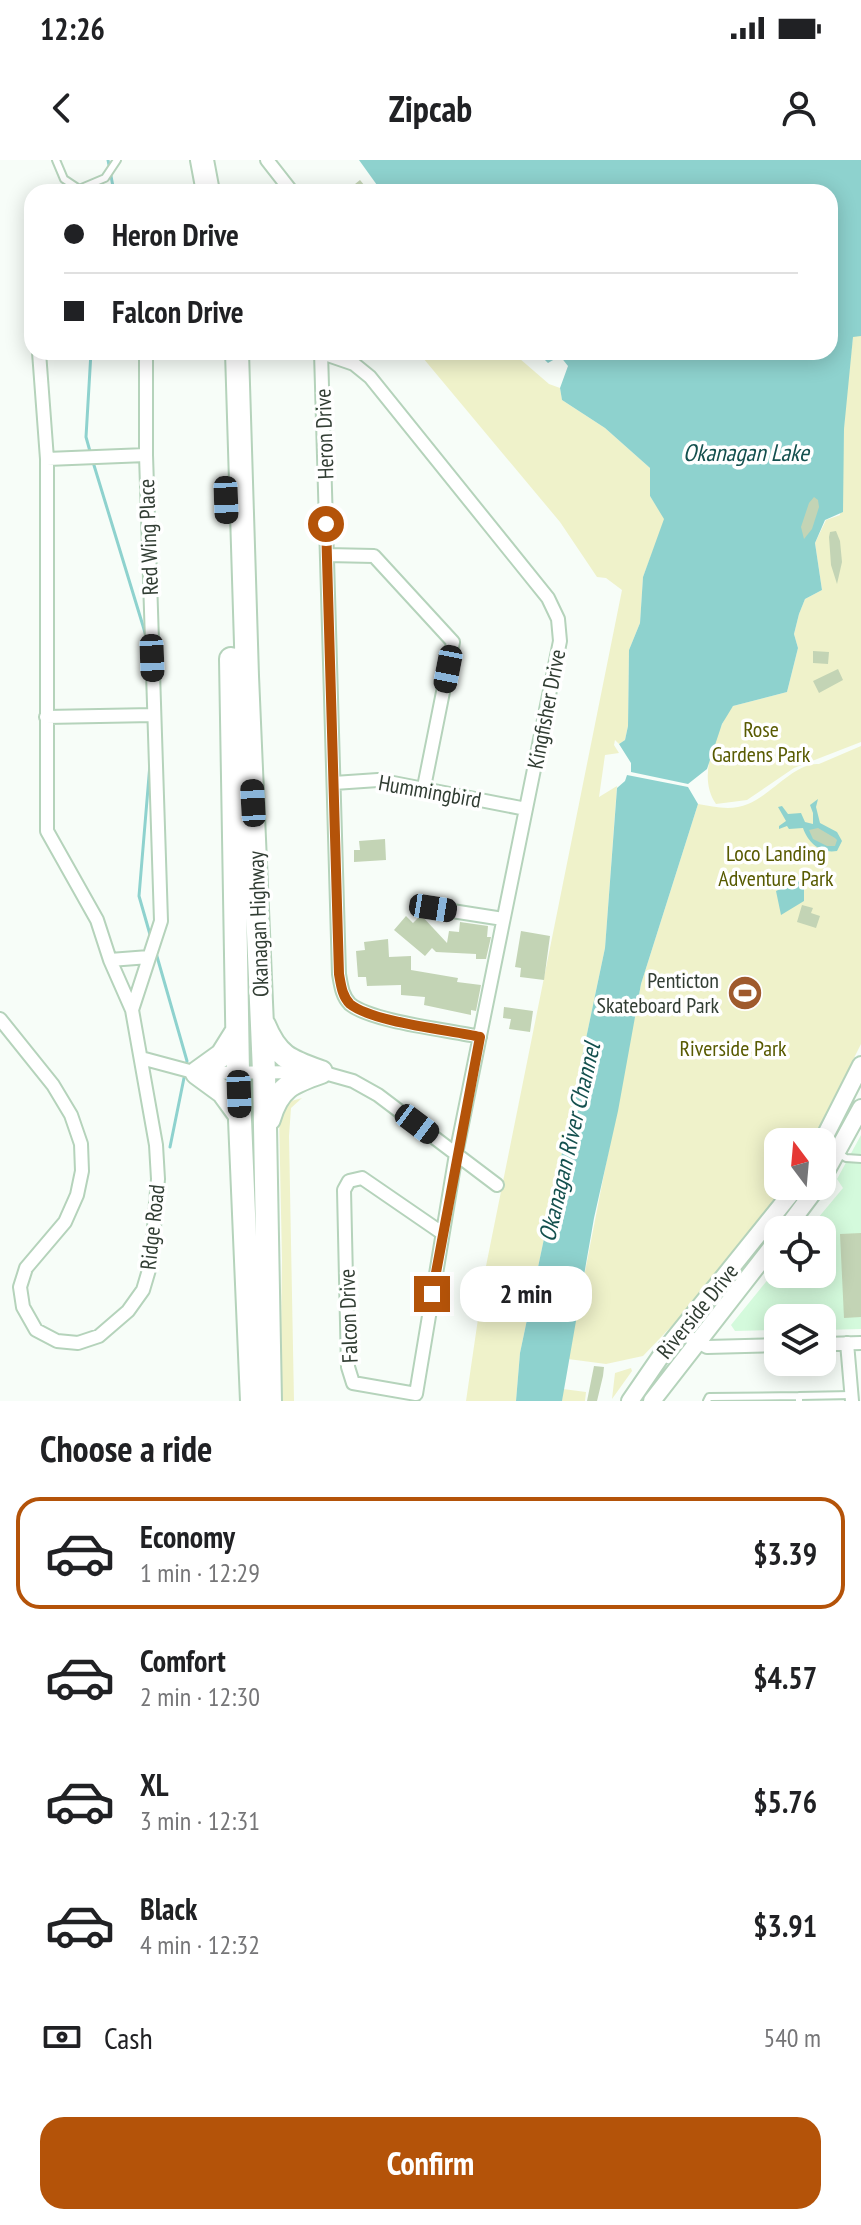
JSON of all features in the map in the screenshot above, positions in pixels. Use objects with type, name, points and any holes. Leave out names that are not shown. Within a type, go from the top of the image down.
[{"type":"highway","points":[[202,160],[206,184]]},
{"type":"highway","points":[[218,160],[222,184]]},
{"type":"highway","name":"Okanagan Highway","points":[[221,360],[233,744],[238,1073],[252,1401]]},
{"type":"highway","name":"Okanagan Highway","points":[[237,360],[264,1072],[270,1401]]},
{"type":"highway","points":[[262,1020],[271,1042],[281,1055],[321,1072]]},
{"type":"highway","points":[[237,1031],[222,1055],[197,1073],[223,1092],[240,1115]]},
{"type":"highway","points":[[265,1131],[272,1108],[282,1091],[295,1081],[321,1072]]},
{"type":"street","points":[[267,160],[286,184]]},
{"type":"street","points":[[40,360],[47,459],[47,831],[97,920],[132,1010],[141,1058],[197,1073],[321,1072],[353,1081],[378,1095],[497,1185]]},
{"type":"street","name":"Red Wing Place","points":[[132,1010],[161,921],[146,455],[146,360]]},
{"type":"street","name":"Heron Drive","points":[[322,360],[339,974],[343,994],[350,1003],[370,1014],[480,1037]]},
{"type":"street","name":"Kingfisher Drive","points":[[342,360],[354,364],[370,377],[548,598],[558,619],[560,641],[456,1154]]},
{"type":"street","name":"Red Wing Place","points":[[47,459],[146,455]]},
{"type":"street","points":[[327,555],[374,556],[453,642],[424,787]]},
{"type":"street","points":[[46,717],[153,715]]},
{"type":"street","name":"Hummingbird","points":[[334,783],[378,780],[526,809]]},
{"type":"street","points":[[433,908],[503,919]]},
{"type":"street","points":[[110,960],[149,957]]},
{"type":"street","name":"Ridge Road","points":[[0,1019],[53,1085],[71,1115],[81,1144],[82,1171],[77,1195],[65,1222],[26,1268],[20,1287],[23,1307],[36,1330],[57,1341],[78,1343],[99,1336],[128,1311],[143,1290],[151,1263],[158,1179],[156,1145],[141,1058]]},
{"type":"street","points":[[830,1128],[861,1065]]},
{"type":"street","points":[[837,1153],[861,1108]]},
{"type":"street","name":"Falcon Drive","points":[[442,1233],[362,1178],[349,1181],[344,1190],[348,1367],[353,1383],[415,1398],[456,1154]]},
{"type":"street","name":"Riverside Drive","points":[[630,1401],[680,1332],[786,1200]]},
{"type":"street","name":"Riverside Drive","points":[[652,1401],[764,1257]]},
{"type":"street","points":[[680,1332],[707,1347],[764,1345]]},
{"type":"street","points":[[836,1343],[861,1343]]},
{"type":"street","points":[[847,1343],[852,1398]]},
{"type":"lane","points":[[56,160],[64,179],[72,184]]},
{"type":"lane","points":[[91,184],[105,178],[117,160]]},
{"type":"lane","points":[[837,1153],[846,1158],[861,1159]]},
{"type":"lane","points":[[707,1401],[709,1397],[852,1398]]},
{"type":"shaded area","points":[[861,1135],[861,1329],[836,1330],[836,1304],[764,1304],[764,1330],[735,1331],[731,1325],[764,1284],[764,1288],[836,1288],[836,1216],[820,1216],[843,1188],[837,1179]]},
{"type":"green space","name":"Rose Gardens Park","points":[[853,336],[861,336],[861,742],[794,768],[747,800],[716,804],[708,782],[708,770],[713,745],[728,712],[733,706],[787,692],[798,648],[794,634],[799,614],[805,599],[822,590],[815,543],[826,520],[840,515],[845,408]]},
{"type":"green space","points":[[425,360],[521,360],[549,384],[560,388],[562,400],[605,428],[650,468],[650,496],[665,519],[643,577],[640,623],[629,650],[625,740],[619,744],[615,740],[614,745],[619,753],[605,755],[599,797],[617,786],[605,948],[520,1353],[516,1401],[466,1401],[485,1271],[622,590],[606,578],[597,577],[560,522]]},
{"type":"green space","name":"Riverside Park","points":[[861,746],[861,1044],[819,1128],[764,1128],[764,1200],[776,1200],[686,1311],[643,1356],[606,1364],[568,1359],[641,984],[698,804],[729,808],[742,806],[757,800],[801,768],[819,764]]},
{"type":"green space","points":[[302,1098],[291,1108],[289,1136],[294,1401],[280,1401],[282,1260],[279,1115],[288,1102]]},
{"type":"green space","points":[[790,1200],[802,1200],[789,1216],[778,1216]]},
{"type":"green space","points":[[764,1234],[764,1248],[700,1329],[694,1325]]},
{"type":"green space","points":[[631,1368],[632,1371],[612,1399],[615,1373]]},
{"type":"green space","points":[[563,1389],[586,1392],[585,1401],[562,1401]]},
{"type":"water","name":"Okanagan Lake","points":[[359,160],[861,160],[861,336],[853,337],[844,429],[843,512],[825,520],[815,543],[822,590],[805,599],[799,614],[794,634],[798,648],[787,692],[733,706],[722,724],[707,769],[688,784],[631,772],[631,763],[619,744],[625,740],[628,726],[629,650],[640,623],[643,577],[664,519],[650,496],[650,468],[605,428],[562,400],[560,388],[568,366],[563,360],[838,360],[838,184],[376,184]]},
{"type":"water","name":"Okanagan River Channel","points":[[627,775],[688,787],[698,804],[641,984],[618,1111],[594,1218],[562,1401],[516,1401],[520,1353],[605,948],[617,788]]},
{"type":"water","points":[[818,799],[816,807],[820,823],[837,832],[842,841],[837,851],[826,851],[816,846],[803,828],[789,829],[787,826],[779,829],[786,821],[778,807],[782,806],[788,814],[801,813],[805,822],[813,824],[810,805]]},
{"type":"water","points":[[804,878],[804,901],[781,915],[776,891]]},
{"type":"building","points":[[814,497],[819,507],[812,529],[804,539],[801,527]]},
{"type":"building","points":[[836,531],[842,562],[837,584],[831,565],[829,537],[830,532]]},
{"type":"building","points":[[813,651],[829,652],[828,664],[813,663]]},
{"type":"building","points":[[838,669],[843,680],[819,693],[813,681]]},
{"type":"building","points":[[818,828],[837,840],[835,846],[827,846],[813,839],[809,830]]},
{"type":"building","points":[[385,839],[386,860],[354,862],[354,850],[360,850],[359,841]]},
{"type":"building","points":[[802,905],[813,908],[811,913],[820,916],[816,928],[797,922]]},
{"type":"building","points":[[421,915],[447,943],[449,931],[459,932],[460,922],[488,926],[487,937],[491,937],[486,959],[476,959],[476,954],[436,952],[432,948],[425,956],[394,930],[406,916],[413,923]]},
{"type":"building","points":[[521,931],[550,936],[544,980],[520,977],[521,968],[515,967]]},
{"type":"building","points":[[388,939],[389,957],[411,956],[411,970],[481,985],[476,1011],[471,1010],[471,1015],[424,1005],[425,997],[401,995],[401,985],[367,986],[366,977],[358,977],[356,951],[365,950],[364,942]]},
{"type":"building","points":[[504,1007],[533,1011],[530,1032],[509,1029],[511,1019],[503,1018]]},
{"type":"building","points":[[861,1233],[861,1317],[844,1318],[840,1234]]},
{"type":"building","points":[[594,1366],[604,1367],[603,1376],[597,1401],[587,1401]]},
{"type":"waterway","points":[[108,160],[112,184]]},
{"type":"waterway","points":[[91,360],[86,437],[91,455]]},
{"type":"waterway","points":[[93,462],[147,639]]},
{"type":"waterway","points":[[150,764],[139,896],[151,938]]},
{"type":"waterway","points":[[156,953],[186,1065]]},
{"type":"waterway","points":[[170,1147],[185,1073]]},
{"type":"place","name":"Penticton Skateboard Park","points":[[745,993]]},
{"type":"route","points":[[326,524],[339,974],[343,994],[350,1003],[370,1014],[480,1037],[432,1294]]},
{"type":"park label","name":"Loco Landing Adventure Park","points":[[776,866]]}]
